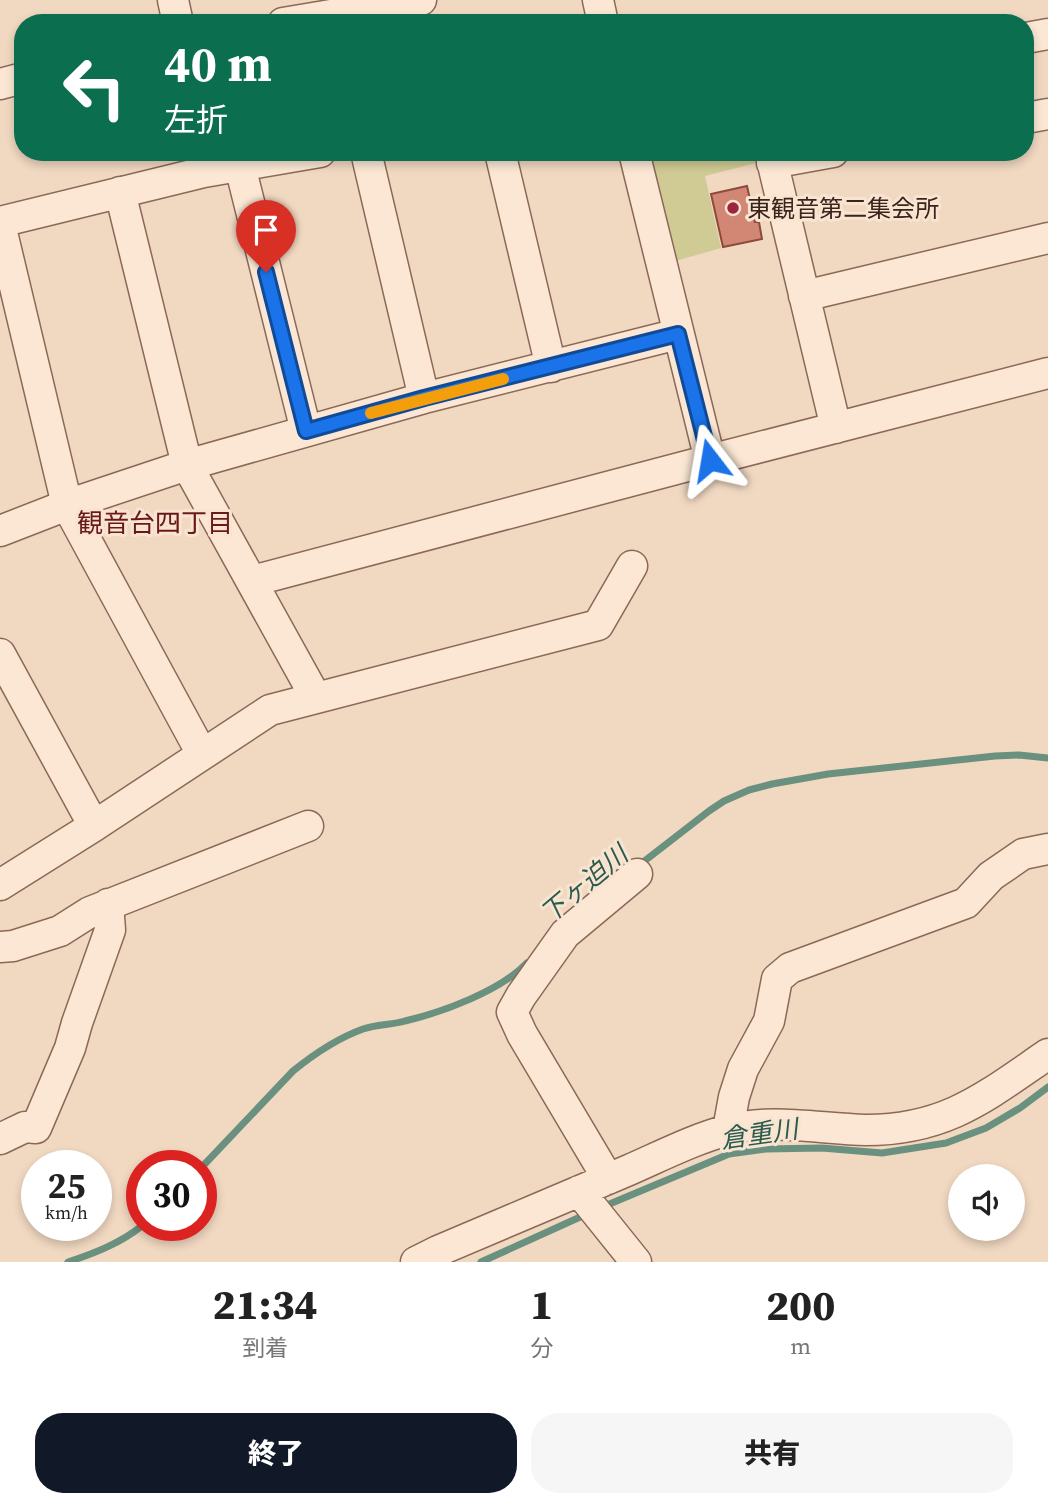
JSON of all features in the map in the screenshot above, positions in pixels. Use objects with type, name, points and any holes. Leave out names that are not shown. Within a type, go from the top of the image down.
[{"type":"street","points":[[337,14],[421,0]]},
{"type":"street","points":[[202,754],[67,505],[0,223],[120,192],[269,161]]},
{"type":"street","points":[[368,161],[424,398]]},
{"type":"street","points":[[502,161],[551,367]]},
{"type":"street","points":[[636,161],[710,460]]},
{"type":"street","points":[[772,161],[836,428]]},
{"type":"street","points":[[240,166],[306,431]]},
{"type":"street","points":[[120,192],[187,465],[316,698]]},
{"type":"street","points":[[804,296],[1048,239]]},
{"type":"street","points":[[0,531],[67,505],[187,465],[424,398],[678,334]]},
{"type":"street","points":[[252,581],[1048,373]]},
{"type":"street","points":[[0,885],[270,710],[598,625],[632,566]]},
{"type":"street","points":[[0,654],[94,826]]},
{"type":"street","points":[[0,947],[13,946],[60,931],[108,904],[309,826]]},
{"type":"street","points":[[728,1130],[743,1069],[769,1021],[776,979],[790,968],[966,903],[991,876],[1023,854],[1048,849]]},
{"type":"street","points":[[608,1178],[522,1034],[513,1012],[521,996],[565,934],[637,874]]},
{"type":"street","points":[[0,1139],[25,1127],[36,1128],[70,1048],[110,930],[108,904]]},
{"type":"street","points":[[416,1262],[448,1255],[608,1178],[728,1130],[755,1125],[896,1129],[928,1123],[958,1112],[986,1096],[1048,1054]]},
{"type":"street","points":[[579,1191],[636,1262]]},
{"type":"shaded area","points":[[648,161],[760,161],[705,176],[721,248],[672,262]]},
{"type":"building","name":"東観音第二集会所","points":[[747,186],[755,222],[759,222],[762,239],[723,247],[711,194]]},
{"type":"waterway","name":"下ヶ迫川","points":[[638,866],[709,811],[749,790],[828,774],[995,756],[1048,758]]},
{"type":"waterway","name":"下ヶ迫川","points":[[217,1151],[293,1071],[326,1047],[363,1029],[420,1017],[470,999],[502,983],[527,963]]},
{"type":"waterway","name":"倉重川","points":[[600,1208],[729,1154],[766,1149],[822,1148],[882,1153],[946,1143],[986,1128],[1048,1087]]},
{"type":"waterway","name":"倉重川","points":[[481,1262],[589,1213]]},
{"type":"waterway","name":"下ヶ迫川","points":[[68,1262],[126,1237]]},
{"type":"slow traffic","points":[[371,413],[503,379]]},
{"type":"place","name":"東観音第二集会所","points":[[733,208]]},
{"type":"district","name":"観音台四丁目","points":[[155,523]]},
{"type":"route","points":[[266,272],[306,431],[424,398],[678,334],[710,460]]}]
